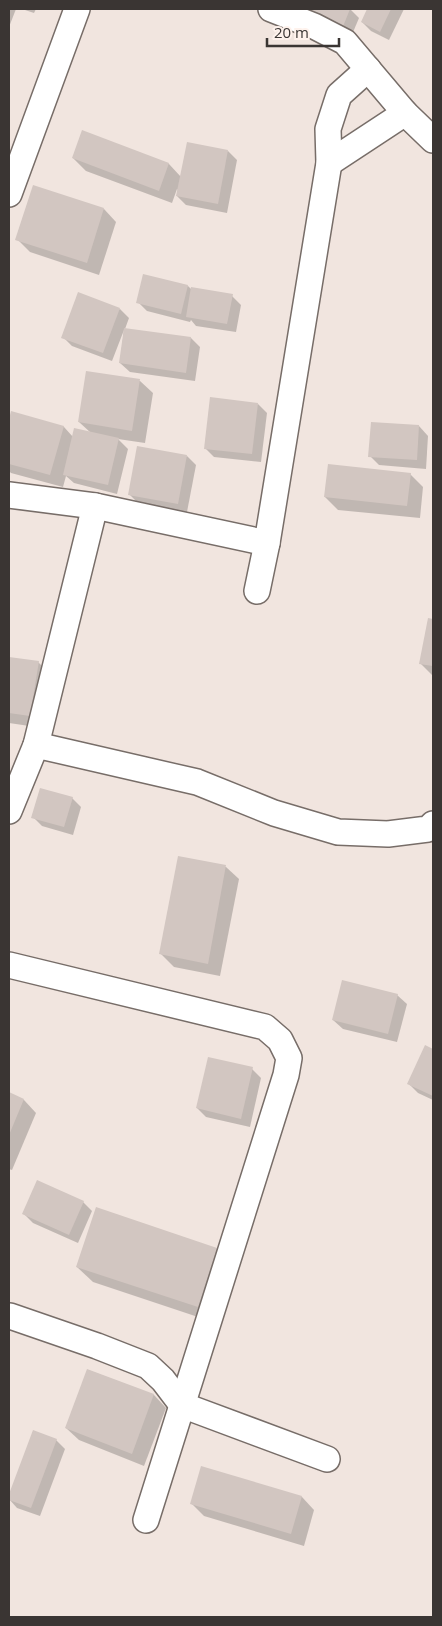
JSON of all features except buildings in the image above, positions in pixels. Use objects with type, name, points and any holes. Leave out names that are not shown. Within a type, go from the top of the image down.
[{"type":"street","points":[[9,194],[77,9]]},
{"type":"street","points":[[271,9],[314,26],[345,42],[405,113],[433,140]]},
{"type":"street","points":[[257,591],[267,543],[328,163],[328,129],[339,95],[368,69]]},
{"type":"street","points":[[328,163],[405,113]]},
{"type":"street","points":[[9,495],[95,506],[267,543]]},
{"type":"street","points":[[9,811],[36,745],[95,506]]},
{"type":"street","points":[[36,745],[197,782],[274,813],[338,832],[388,834],[428,829],[433,824]]},
{"type":"street","points":[[9,965],[265,1027],[280,1040],[289,1058],[283,1084],[146,1520]]},
{"type":"street","points":[[10,1316],[148,1366],[163,1380],[182,1405],[327,1460]]}]
